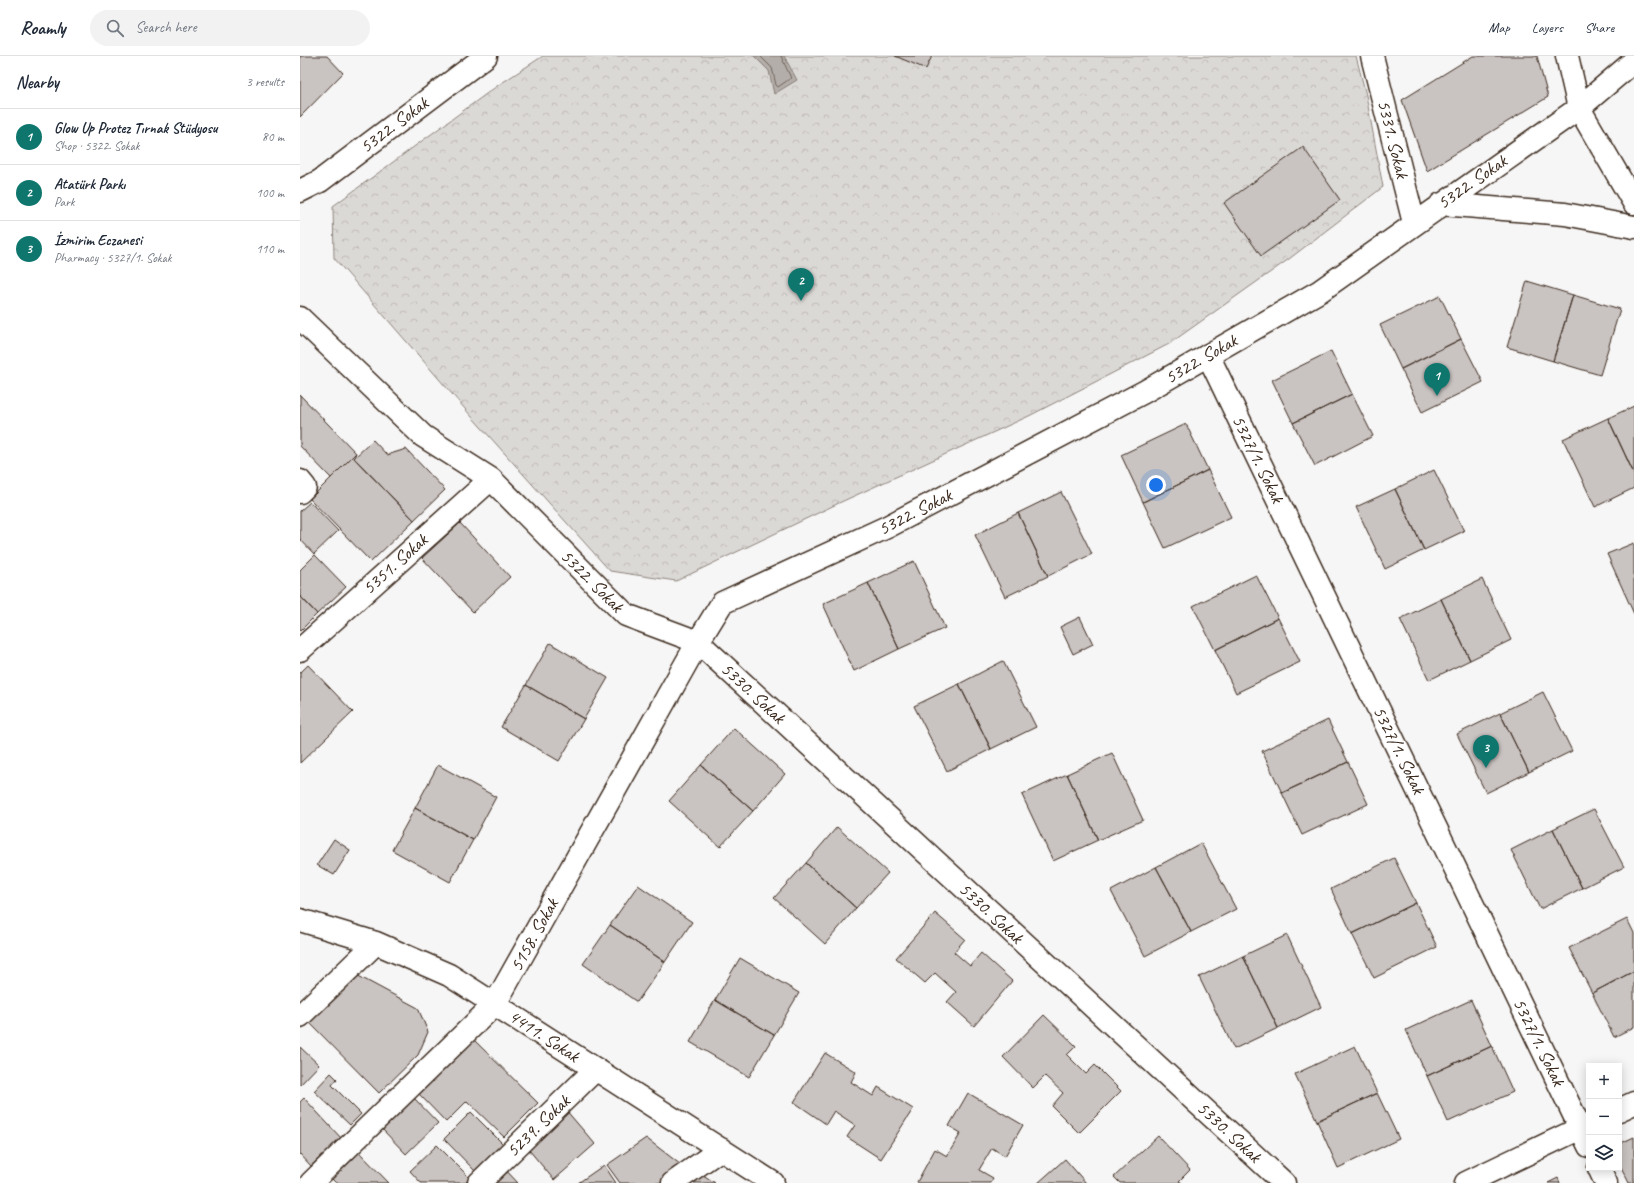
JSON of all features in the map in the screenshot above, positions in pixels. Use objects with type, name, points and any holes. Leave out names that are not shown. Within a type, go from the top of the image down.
[{"type":"street","name":"5322. Sokak","points":[[300,191],[320,181],[486,56]]},
{"type":"street","name":"5331. Sokak","points":[[1372,56],[1414,223]]},
{"type":"street","points":[[1567,56],[1579,108],[1634,203]]},
{"type":"street","name":"5322. Sokak","points":[[300,318],[423,436],[491,478],[626,615],[698,642],[722,603],[887,527],[1144,392],[1320,291],[1414,223],[1579,108],[1634,61]]},
{"type":"street","points":[[1441,204],[1565,214],[1634,227]]},
{"type":"street","name":"5327/1. Sokak","points":[[1208,355],[1586,1132]]},
{"type":"street","name":"5351. Sokak","points":[[300,650],[491,478]]},
{"type":"street","points":[[300,481],[305,487],[300,492]]},
{"type":"street","name":"5158. Sokak","points":[[311,1183],[496,1004],[698,642]]},
{"type":"street","name":"5330. Sokak","points":[[698,642],[1284,1183]]},
{"type":"street","name":"4411. Sokak","points":[[300,920],[376,943],[449,975],[773,1183]]},
{"type":"street","points":[[300,1016],[376,943]]},
{"type":"street","name":"5239. Sokak","points":[[479,1183],[596,1069]]},
{"type":"street","points":[[1622,1109],[1634,1103]]},
{"type":"street","points":[[1466,1183],[1586,1132]]},
{"type":"street","points":[[673,1183],[721,1149]]},
{"type":"street","points":[[1600,1171],[1606,1183]]},
{"type":"green space","points":[[543,56],[1356,56],[1366,95],[1383,187],[1289,259],[1169,344],[1029,416],[841,502],[676,581],[610,571],[472,417],[334,258],[333,206],[497,86]]},
{"type":"water","points":[[754,56],[784,56],[797,80],[774,94],[769,71]]},
{"type":"building","points":[[300,56],[327,56],[343,73],[300,117]]},
{"type":"building","points":[[895,56],[932,56],[926,69]]},
{"type":"building","points":[[1473,56],[1537,56],[1548,97],[1427,171],[1402,100]]},
{"type":"building","points":[[1303,147],[1340,200],[1261,256],[1224,203]]},
{"type":"building","points":[[1527,281],[1573,295],[1553,361],[1507,347]]},
{"type":"building","points":[[1573,295],[1620,309],[1600,375],[1553,361]]},
{"type":"building","points":[[1440,296],[1461,339],[1401,369],[1380,325]]},
{"type":"building","points":[[1461,339],[1483,382],[1422,412],[1401,369]]},
{"type":"building","points":[[1331,351],[1352,394],[1293,423],[1272,380]]},
{"type":"building","points":[[1352,394],[1373,436],[1315,466],[1293,423]]},
{"type":"building","points":[[300,395],[356,453],[331,478],[300,446]]},
{"type":"building","points":[[1634,406],[1634,474],[1608,418]]},
{"type":"building","points":[[1608,418],[1634,474],[1634,488],[1595,507],[1563,439]]},
{"type":"building","points":[[1186,424],[1208,470],[1143,502],[1121,455]]},
{"type":"building","points":[[373,440],[387,455],[406,449],[445,490],[414,520],[354,458]]},
{"type":"building","points":[[356,453],[354,458],[414,520],[371,562],[310,499]]},
{"type":"building","points":[[1208,470],[1231,517],[1165,548],[1143,502]]},
{"type":"building","points":[[1434,470],[1464,531],[1424,550],[1395,489]]},
{"type":"building","points":[[1395,489],[1424,550],[1385,569],[1356,507]]},
{"type":"building","points":[[1061,492],[1092,554],[1048,576],[1018,513]]},
{"type":"building","points":[[310,502],[338,531],[314,554],[300,539],[300,511]]},
{"type":"building","points":[[1018,513],[1048,576],[1005,597],[975,535]]},
{"type":"building","points":[[460,523],[510,577],[473,612],[422,558]]},
{"type":"building","points":[[1634,543],[1634,614],[1607,554]]},
{"type":"building","points":[[315,555],[346,587],[317,614],[300,596],[300,570]]},
{"type":"building","points":[[914,561],[945,628],[899,649],[868,583]]},
{"type":"building","points":[[1256,575],[1278,618],[1215,650],[1193,606]]},
{"type":"building","points":[[1482,579],[1511,640],[1470,660],[1441,599]]},
{"type":"building","points":[[868,583],[899,649],[854,671],[823,604]]},
{"type":"building","points":[[300,596],[317,614],[300,631]]},
{"type":"building","points":[[1441,599],[1470,660],[1429,680],[1400,619]]},
{"type":"building","points":[[1080,617],[1093,644],[1073,654],[1060,627]]},
{"type":"building","points":[[1278,618],[1300,662],[1236,693],[1215,650]]},
{"type":"building","points":[[550,643],[608,678],[584,719],[526,685]]},
{"type":"building","points":[[1003,661],[1036,727],[991,749],[959,684]]},
{"type":"building","points":[[308,665],[353,712],[300,763],[300,673]]},
{"type":"building","points":[[959,684],[991,749],[947,771],[914,706]]},
{"type":"building","points":[[526,685],[584,719],[559,761],[501,727]]},
{"type":"building","points":[[1543,692],[1572,751],[1529,772],[1500,713]]},
{"type":"building","points":[[1500,713],[1529,772],[1486,793],[1457,734]]},
{"type":"building","points":[[1328,720],[1348,762],[1282,793],[1262,751]]},
{"type":"building","points":[[734,728],[785,774],[753,811],[701,765]]},
{"type":"building","points":[[1112,753],[1143,820],[1098,840],[1067,774]]},
{"type":"building","points":[[1348,762],[1368,804],[1302,835],[1282,793]]},
{"type":"building","points":[[438,765],[496,797],[473,840],[415,808]]},
{"type":"building","points":[[701,765],[753,811],[720,847],[669,801]]},
{"type":"building","points":[[1067,774],[1098,840],[1053,861],[1022,795]]},
{"type":"building","points":[[415,808],[473,840],[450,882],[392,850]]},
{"type":"building","points":[[1594,809],[1624,867],[1582,888],[1553,829]]},
{"type":"building","points":[[837,827],[888,873],[856,908],[806,863]]},
{"type":"building","points":[[1553,829],[1582,888],[1540,909],[1511,850]]},
{"type":"building","points":[[334,839],[350,850],[334,875],[317,865]]},
{"type":"building","points":[[1201,843],[1236,909],[1191,932],[1156,867]]},
{"type":"building","points":[[1394,858],[1416,903],[1352,934],[1331,889]]},
{"type":"building","points":[[806,863],[856,908],[825,944],[774,898]]},
{"type":"building","points":[[1156,867],[1191,932],[1145,956],[1111,891]]},
{"type":"building","points":[[638,885],[692,922],[665,962],[610,925]]},
{"type":"building","points":[[1416,903],[1437,947],[1374,978],[1352,934]]},
{"type":"building","points":[[935,913],[965,939],[954,952],[970,966],[981,953],[1012,981],[974,1026],[947,1002],[956,992],[935,973],[925,983],[896,958]]},
{"type":"building","points":[[1627,919],[1634,933],[1634,971],[1592,993],[1569,948]]},
{"type":"building","points":[[610,925],[665,962],[637,1002],[583,964]]},
{"type":"building","points":[[1287,935],[1321,1007],[1278,1028],[1243,956]]},
{"type":"building","points":[[1243,956],[1278,1028],[1234,1049],[1199,977]]},
{"type":"building","points":[[740,958],[799,993],[774,1035],[715,1000]]},
{"type":"building","points":[[1634,971],[1634,1027],[1614,1037],[1592,993]]},
{"type":"building","points":[[351,972],[418,1008],[428,1032],[418,1055],[379,1093],[305,1018]]},
{"type":"building","points":[[715,1000],[774,1035],[749,1077],[690,1042]]},
{"type":"building","points":[[1471,1000],[1492,1046],[1427,1076],[1406,1030]]},
{"type":"building","points":[[1044,1015],[1076,1046],[1067,1055],[1086,1074],[1095,1065],[1121,1091],[1079,1133],[1052,1106],[1063,1093],[1045,1076],[1033,1088],[1003,1057]]},
{"type":"building","points":[[473,1039],[538,1103],[504,1137],[467,1101],[446,1122],[419,1094]]},
{"type":"building","points":[[1355,1046],[1377,1093],[1317,1121],[1295,1074]]},
{"type":"building","points":[[1492,1046],[1513,1092],[1448,1122],[1427,1076]]},
{"type":"building","points":[[300,1047],[319,1065],[300,1085]]},
{"type":"building","points":[[825,1053],[856,1072],[851,1082],[873,1096],[878,1087],[913,1109],[881,1159],[847,1137],[855,1125],[834,1111],[826,1124],[794,1102]]},
{"type":"building","points":[[331,1073],[337,1079],[332,1085],[361,1114],[350,1125],[314,1091]]},
{"type":"building","points":[[968,1093],[1023,1125],[1005,1156],[992,1148],[979,1170],[993,1178],[990,1183],[917,1182],[935,1149],[947,1156],[961,1133],[949,1126]]},
{"type":"building","points":[[1377,1093],[1399,1139],[1338,1168],[1317,1121]]},
{"type":"building","points":[[304,1098],[341,1138],[311,1166],[300,1154],[300,1102]]},
{"type":"building","points":[[414,1098],[438,1123],[406,1154],[382,1129]]},
{"type":"building","points":[[565,1109],[595,1144],[554,1180],[524,1144]]},
{"type":"building","points":[[471,1112],[504,1145],[476,1172],[444,1139]]},
{"type":"building","points":[[1158,1136],[1190,1170],[1179,1181],[1182,1183],[1120,1183],[1114,1177]]},
{"type":"building","points":[[1634,1137],[1634,1183],[1629,1183],[1622,1169],[1622,1143]]},
{"type":"building","points":[[646,1138],[685,1168],[664,1183],[620,1183],[607,1165]]},
{"type":"building","points":[[437,1145],[470,1178],[465,1183],[421,1183],[410,1171]]},
{"type":"building","points":[[356,1149],[389,1183],[336,1183],[329,1176]]},
{"type":"building","points":[[1065,1159],[1086,1183],[1038,1183]]},
{"type":"building","points":[[604,1165],[616,1183],[578,1183]]},
{"type":"building","points":[[504,1168],[518,1183],[488,1183]]},
{"type":"building","points":[[699,1172],[715,1183],[681,1183]]},
{"type":"building","points":[[1558,1178],[1560,1183],[1548,1183]]},
{"type":"place","name":"Atatürk Parkı","points":[[801,301]]},
{"type":"place","name":"Glow Up Protez Tırnak Stüdyosu","points":[[1437,396]]},
{"type":"place","name":"İzmirim Eczanesi","points":[[1486,768]]}]
